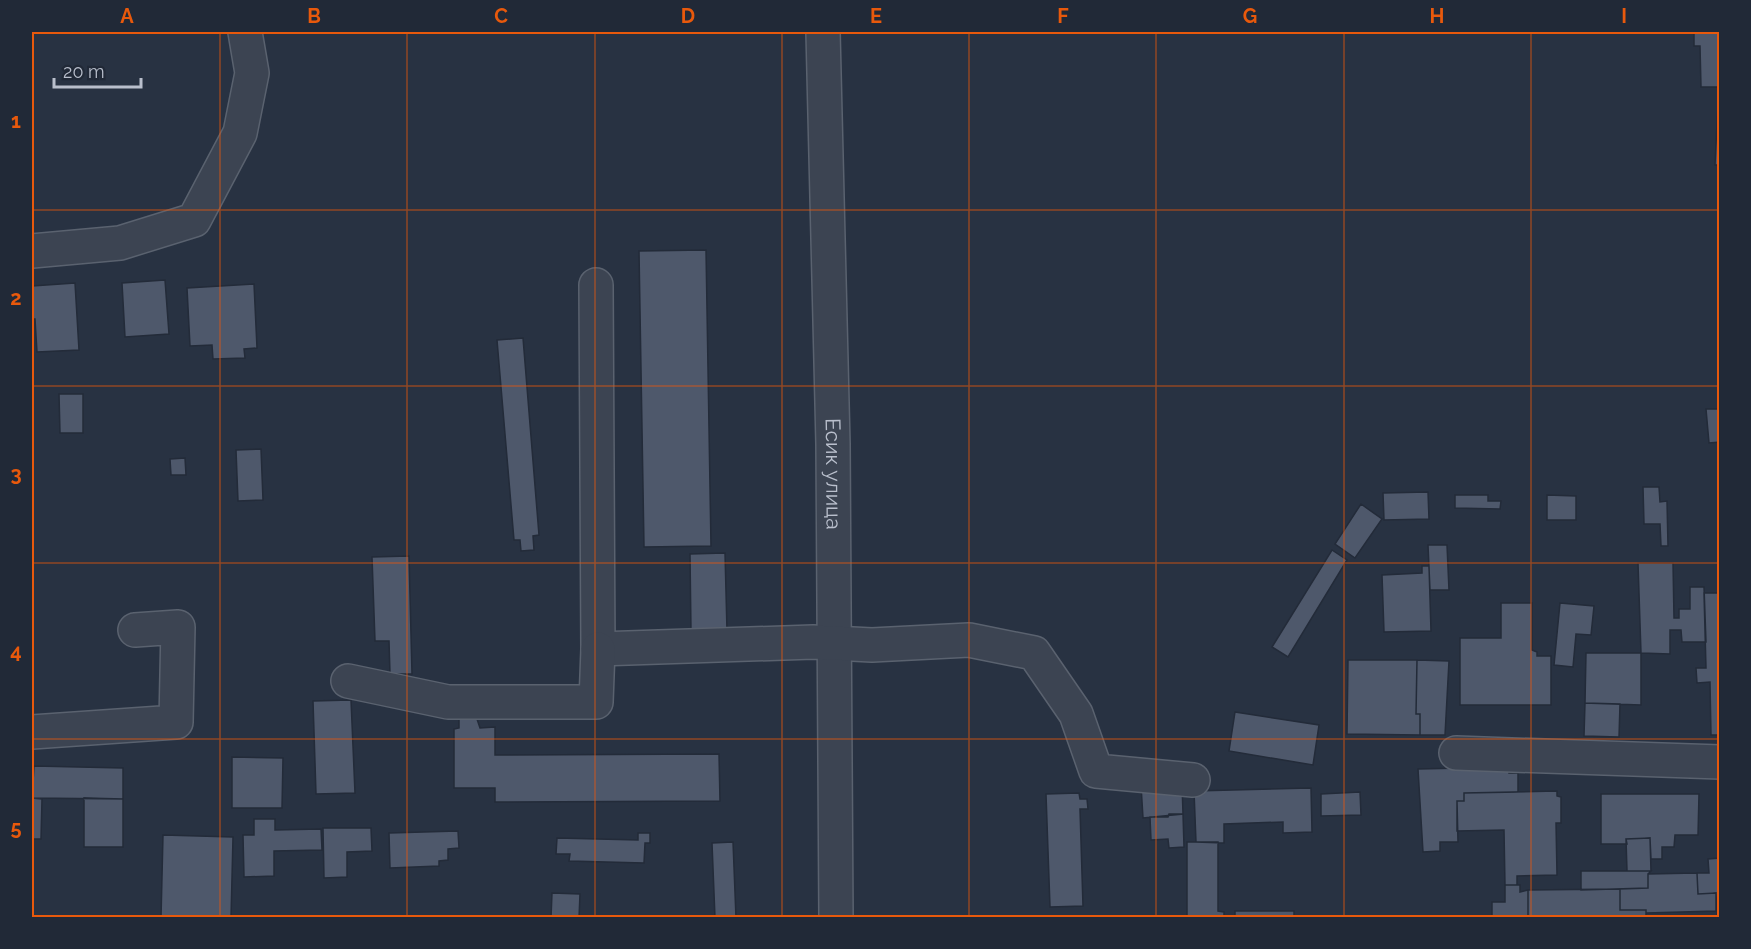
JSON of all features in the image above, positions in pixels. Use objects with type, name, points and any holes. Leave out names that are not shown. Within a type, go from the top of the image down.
[{"type":"street","points":[[32,250],[120,243],[194,220],[240,133],[252,73],[245,32]]},
{"type":"street","name":"Есик улица","points":[[823,32],[833,444],[836,918]]},
{"type":"street","points":[[348,681],[448,702],[596,702],[598,649],[596,285]]},
{"type":"street","points":[[32,732],[176,722],[178,627],[135,630]]},
{"type":"street","points":[[598,649],[969,640],[1034,653],[1076,714],[1096,771],[1194,780]]},
{"type":"street","points":[[1456,753],[1719,762]]},
{"type":"building","points":[[1694,32],[1720,32],[1720,87],[1701,87],[1700,46],[1694,46]]},
{"type":"building","points":[[1718,104],[1720,104],[1720,165],[1715,165]]},
{"type":"building","points":[[706,250],[711,546],[644,547],[639,251]]},
{"type":"building","points":[[165,280],[169,334],[125,337],[122,283]]},
{"type":"building","points":[[75,283],[79,350],[37,352],[35,319],[32,319],[32,286]]},
{"type":"building","points":[[254,284],[257,348],[244,349],[245,358],[213,359],[212,345],[190,346],[187,288]]},
{"type":"building","points":[[523,338],[539,535],[533,536],[534,550],[521,551],[520,540],[514,540],[497,340]]},
{"type":"building","points":[[59,394],[83,394],[83,433],[60,433]]},
{"type":"building","points":[[1706,409],[1718,409],[1720,442],[1709,443]]},
{"type":"building","points":[[261,449],[263,500],[238,501],[236,450]]},
{"type":"building","points":[[185,458],[186,475],[171,475],[170,459]]},
{"type":"building","points":[[1643,487],[1659,487],[1660,502],[1667,501],[1668,546],[1661,546],[1660,524],[1644,524]]},
{"type":"building","points":[[1428,492],[1429,519],[1384,520],[1383,493]]},
{"type":"building","points":[[1455,495],[1488,495],[1488,501],[1501,501],[1500,509],[1455,508]]},
{"type":"building","points":[[1547,495],[1576,496],[1576,520],[1547,520]]},
{"type":"building","points":[[1361,504],[1382,519],[1355,558],[1335,544]]},
{"type":"building","points":[[1428,545],[1447,545],[1449,590],[1430,590]]},
{"type":"building","points":[[1332,550],[1347,560],[1288,657],[1272,647]]},
{"type":"building","points":[[725,553],[727,631],[691,632],[690,554]]},
{"type":"building","points":[[409,556],[412,674],[390,674],[389,641],[375,641],[372,557]]},
{"type":"building","points":[[1638,563],[1673,563],[1674,618],[1679,618],[1679,609],[1690,609],[1690,587],[1704,587],[1706,642],[1682,642],[1681,630],[1670,630],[1670,654],[1641,653]]},
{"type":"building","points":[[1422,566],[1429,566],[1431,631],[1384,632],[1382,575],[1422,573]]},
{"type":"building","points":[[1704,593],[1720,593],[1720,735],[1711,735],[1710,682],[1697,683],[1696,668],[1706,668]]},
{"type":"building","points":[[1501,603],[1532,603],[1532,650],[1537,652],[1537,656],[1551,656],[1551,705],[1460,705],[1460,638],[1501,638]]},
{"type":"building","points":[[1560,603],[1594,606],[1591,635],[1576,634],[1573,667],[1554,665]]},
{"type":"building","points":[[1586,653],[1641,653],[1641,705],[1585,703]]},
{"type":"building","points":[[1348,660],[1417,660],[1416,714],[1420,714],[1420,735],[1347,734]]},
{"type":"building","points":[[1417,660],[1449,661],[1445,735],[1420,735],[1420,714],[1416,714]]},
{"type":"building","points":[[351,700],[355,793],[316,794],[313,701]]},
{"type":"building","points":[[1585,703],[1620,704],[1619,737],[1584,736]]},
{"type":"building","points":[[1235,712],[1319,725],[1313,765],[1229,751]]},
{"type":"building","points":[[459,719],[477,719],[480,728],[495,727],[495,755],[719,754],[720,801],[495,802],[495,788],[454,788],[454,729],[459,728]]},
{"type":"building","points":[[232,757],[283,758],[282,808],[232,808]]},
{"type":"building","points":[[34,766],[123,768],[123,799],[32,798]]},
{"type":"building","points":[[1509,767],[1509,773],[1518,773],[1518,792],[1464,793],[1464,801],[1457,801],[1458,842],[1440,842],[1440,851],[1423,852],[1418,769]]},
{"type":"building","points":[[1182,784],[1183,814],[1143,818],[1141,785]]},
{"type":"building","points":[[1311,788],[1312,832],[1283,833],[1283,822],[1224,824],[1224,843],[1196,842],[1194,791]]},
{"type":"building","points":[[1557,791],[1557,796],[1561,797],[1561,823],[1556,823],[1557,875],[1517,876],[1517,885],[1505,885],[1504,830],[1457,831],[1457,801],[1464,801],[1464,793]]},
{"type":"building","points":[[1360,792],[1361,815],[1321,816],[1321,794]]},
{"type":"building","points":[[1079,793],[1080,799],[1087,799],[1088,809],[1080,809],[1083,906],[1050,907],[1046,794]]},
{"type":"building","points":[[1601,794],[1699,794],[1698,835],[1675,835],[1674,847],[1662,847],[1662,859],[1651,859],[1650,838],[1626,839],[1627,844],[1601,844]]},
{"type":"building","points":[[32,798],[42,799],[41,839],[32,839]]},
{"type":"building","points":[[84,798],[123,799],[123,847],[84,847]]},
{"type":"building","points":[[1169,814],[1183,814],[1184,847],[1169,848],[1168,839],[1151,840],[1150,817],[1168,817]]},
{"type":"building","points":[[254,819],[275,819],[275,830],[321,829],[322,850],[274,851],[274,876],[244,877],[243,835],[254,835]]},
{"type":"building","points":[[323,828],[371,828],[372,851],[347,852],[347,877],[324,878]]},
{"type":"building","points":[[458,831],[459,848],[448,849],[448,860],[439,861],[439,866],[390,868],[389,833]]},
{"type":"building","points":[[638,833],[650,833],[650,843],[645,843],[644,863],[569,861],[570,854],[556,854],[557,838],[638,840]]},
{"type":"building","points":[[163,835],[233,837],[231,918],[161,918]]},
{"type":"building","points":[[1650,838],[1651,871],[1627,871],[1626,839]]},
{"type":"building","points":[[733,842],[736,918],[715,918],[712,843]]},
{"type":"building","points":[[1187,842],[1218,842],[1218,911],[1224,912],[1224,918],[1187,918]]},
{"type":"building","points":[[1720,858],[1720,915],[1717,915],[1716,893],[1698,894],[1697,873],[1709,873],[1708,859]]},
{"type":"building","points":[[1581,871],[1651,871],[1648,874],[1648,888],[1581,890]]},
{"type":"building","points":[[1697,873],[1698,894],[1716,893],[1716,911],[1646,913],[1646,910],[1620,910],[1620,889],[1648,888],[1648,874]]},
{"type":"building","points":[[1505,885],[1520,885],[1520,892],[1528,890],[1528,918],[1492,918],[1492,902],[1505,902]]},
{"type":"building","points":[[1620,889],[1620,910],[1646,910],[1646,918],[1528,918],[1528,890]]},
{"type":"building","points":[[552,893],[580,894],[579,918],[551,918]]},
{"type":"building","points":[[1235,911],[1294,911],[1294,918],[1235,918]]}]
